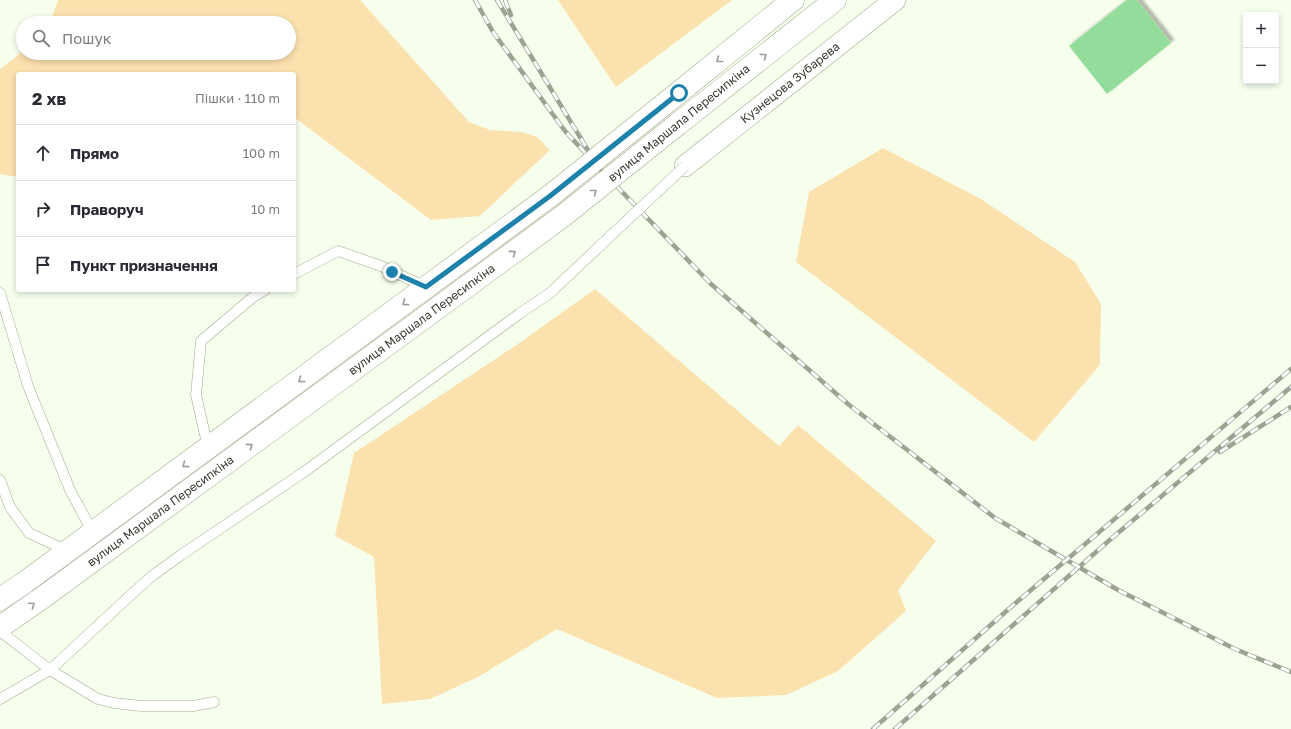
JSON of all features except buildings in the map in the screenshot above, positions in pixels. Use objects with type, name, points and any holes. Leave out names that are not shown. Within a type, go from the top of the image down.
[{"type":"main road","name":"вулиця Маршала Пересипкіна","points":[[0,599],[24,584],[550,196],[792,0]]},
{"type":"main road","name":"вулиця Маршала Пересипкіна","points":[[0,627],[55,589],[563,216],[834,0]]},
{"type":"street","name":"Кузнецова Зубарева","points":[[685,166],[895,0]]},
{"type":"lane","points":[[0,699],[50,670],[152,576],[304,472],[519,314],[550,293],[685,166]]},
{"type":"lane","points":[[296,273],[338,251],[381,266],[426,287]]},
{"type":"lane","points":[[208,448],[196,395],[201,340],[253,296],[261,292]]},
{"type":"lane","points":[[0,293],[4,316],[28,386],[70,490],[92,533]]},
{"type":"lane","points":[[0,480],[10,507],[29,533],[68,551]]},
{"type":"lane","points":[[0,631],[50,670],[98,699],[114,703],[141,706],[193,706],[214,702]]},
{"type":"shaded area","points":[[58,0],[360,0],[469,122],[490,130],[522,132],[537,137],[550,150],[480,216],[431,220],[296,119],[296,72],[16,72],[16,177],[0,174],[0,69],[16,56],[16,60],[296,60],[296,16],[53,15]]},
{"type":"shaded area","points":[[558,0],[732,0],[616,87]]},
{"type":"shaded area","points":[[883,148],[981,199],[1075,262],[1101,304],[1100,365],[1034,442],[796,262],[809,192]]},
{"type":"shaded area","points":[[595,289],[779,446],[798,425],[936,541],[898,590],[906,611],[838,671],[786,695],[717,698],[557,629],[478,677],[430,699],[382,704],[374,557],[335,536],[354,453],[515,346]]},
{"type":"railway","points":[[475,0],[493,32],[565,131],[600,169],[711,284],[848,404],[995,518],[1118,590],[1235,649],[1291,672]]},
{"type":"railway","points":[[497,0],[589,152]]},
{"type":"railway","points":[[505,0],[511,15]]},
{"type":"railway","points":[[873,729],[1011,607],[1291,369]]},
{"type":"railway","points":[[895,729],[1112,538],[1291,387]]},
{"type":"railway","points":[[1220,452],[1291,407]]},
{"type":"route","points":[[392,272],[426,287],[550,196],[679,93]]}]
